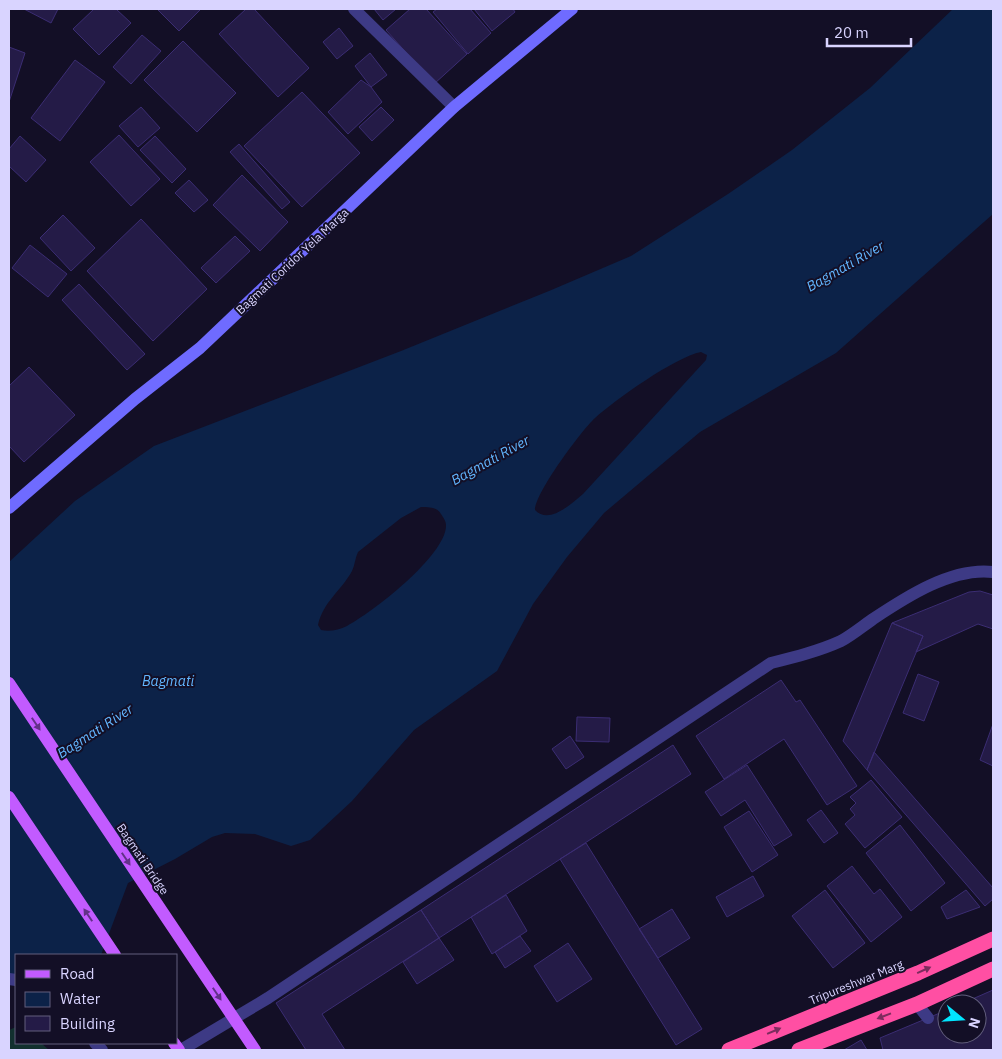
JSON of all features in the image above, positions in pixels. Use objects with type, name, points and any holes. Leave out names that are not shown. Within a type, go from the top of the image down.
[{"type":"highway","name":"Tripureshwar Marg","points":[[729,1050],[918,973],[993,939]]},
{"type":"highway","points":[[799,1050],[918,1004],[993,969]]},
{"type":"main road","name":"Bagmati Bridge","points":[[9,683],[255,1050]]},
{"type":"main road","points":[[9,798],[114,954]]},
{"type":"street","points":[[354,9],[454,107]]},
{"type":"street","name":"Bagmati Coridor Yela Marga","points":[[9,508],[135,399],[200,348],[454,107],[572,9]]},
{"type":"street","points":[[180,1050],[268,998],[771,663],[803,655],[842,640],[903,598],[938,582],[962,574],[993,572]]},
{"type":"street","points":[[918,1004],[928,1018]]},
{"type":"green space","points":[[15,1027],[15,1044],[42,1044],[49,1050],[9,1050],[9,1030]]},
{"type":"water","name":"Bagmati","points":[[953,9],[993,9],[993,214],[836,353],[700,432],[604,513],[567,557],[533,604],[497,671],[414,730],[352,801],[310,840],[291,846],[255,834],[225,833],[212,837],[175,859],[128,883],[101,954],[15,954],[15,980],[9,979],[9,562],[75,501],[154,446],[401,351],[631,256],[728,194],[792,150],[870,88]],"holes":[[[701,352],[707,355],[706,360],[583,494],[553,514],[541,514],[535,510],[542,490],[550,477],[570,448],[595,418],[661,370]],[[421,507],[430,507],[441,514],[446,525],[443,537],[422,567],[390,596],[347,626],[331,631],[321,630],[318,625],[320,617],[352,571],[358,552],[401,518]]]},
{"type":"building","points":[[24,9],[58,9],[51,23]]},
{"type":"building","points":[[94,9],[116,9],[131,23],[99,55],[73,29]]},
{"type":"building","points":[[157,9],[201,9],[179,31]]},
{"type":"building","points":[[246,9],[254,9],[309,68],[278,97],[219,34]]},
{"type":"building","points":[[374,9],[396,9],[383,20]]},
{"type":"building","points":[[410,9],[426,9],[467,54],[434,84],[386,30]]},
{"type":"building","points":[[437,9],[470,9],[491,33],[468,54],[433,12]]},
{"type":"building","points":[[474,9],[513,9],[515,12],[492,31]]},
{"type":"building","points":[[339,28],[353,46],[337,59],[323,42]]},
{"type":"building","points":[[142,35],[161,51],[131,84],[113,67]]},
{"type":"building","points":[[183,41],[236,93],[197,132],[144,80]]},
{"type":"building","points":[[9,47],[25,53],[9,102]]},
{"type":"building","points":[[370,53],[387,75],[371,87],[355,66]]},
{"type":"building","points":[[75,60],[105,82],[60,141],[31,118]]},
{"type":"building","points":[[361,80],[371,87],[382,102],[348,134],[328,112]]},
{"type":"building","points":[[302,92],[360,153],[302,207],[244,146]]},
{"type":"building","points":[[141,107],[160,128],[138,147],[119,126]]},
{"type":"building","points":[[381,107],[394,120],[372,141],[359,127]]},
{"type":"building","points":[[119,135],[160,179],[131,206],[90,162]]},
{"type":"building","points":[[20,136],[46,160],[26,182],[9,166],[9,149]]},
{"type":"building","points":[[155,136],[186,169],[172,183],[140,150]]},
{"type":"building","points":[[239,144],[290,202],[282,209],[230,152]]},
{"type":"building","points":[[242,175],[288,222],[260,251],[213,205]]},
{"type":"building","points":[[189,180],[208,200],[194,212],[175,193]]},
{"type":"building","points":[[63,215],[95,248],[71,271],[40,238]]},
{"type":"building","points":[[141,219],[207,289],[153,341],[87,271]]},
{"type":"building","points":[[235,236],[250,251],[216,283],[201,268]]},
{"type":"building","points":[[30,245],[67,274],[48,297],[12,268]]},
{"type":"building","points":[[79,284],[145,354],[127,370],[62,300]]},
{"type":"building","points":[[29,367],[75,415],[24,462],[9,446],[9,386]]},
{"type":"building","points":[[980,591],[993,595],[993,629],[978,624],[916,652],[923,636],[892,623],[969,592]]},
{"type":"building","points":[[892,623],[923,636],[867,770],[843,741]]},
{"type":"building","points":[[918,674],[939,682],[924,721],[903,713]]},
{"type":"building","points":[[781,680],[796,702],[800,700],[857,786],[827,805],[784,739],[724,779],[696,736]]},
{"type":"building","points":[[577,717],[610,718],[609,742],[576,741]]},
{"type":"building","points":[[993,724],[993,766],[980,760]]},
{"type":"building","points":[[570,736],[584,757],[566,769],[552,749]]},
{"type":"building","points":[[673,745],[691,774],[439,938],[421,910]]},
{"type":"building","points":[[874,752],[993,888],[993,899],[985,906],[867,770]]},
{"type":"building","points":[[747,765],[792,835],[774,846],[745,800],[721,816],[705,792]]},
{"type":"building","points":[[871,780],[902,817],[865,848],[845,824],[855,815],[850,809],[856,803],[850,797]]},
{"type":"building","points":[[821,810],[838,833],[824,843],[807,820]]},
{"type":"building","points":[[749,811],[778,855],[752,872],[724,827]]},
{"type":"building","points":[[900,825],[945,883],[911,911],[866,853]]},
{"type":"building","points":[[586,843],[702,1029],[676,1045],[560,859]]},
{"type":"building","points":[[852,866],[874,894],[880,889],[902,917],[871,942],[827,886]]},
{"type":"building","points":[[753,876],[764,896],[727,917],[716,897]]},
{"type":"building","points":[[825,890],[865,943],[833,968],[792,916]]},
{"type":"building","points":[[966,890],[980,907],[947,919],[941,907]]},
{"type":"building","points":[[506,895],[527,931],[492,954],[471,917]]},
{"type":"building","points":[[672,909],[690,938],[658,958],[639,929]]},
{"type":"building","points":[[421,910],[439,938],[322,1014],[345,1050],[306,1050],[276,1003]]},
{"type":"building","points":[[520,936],[531,951],[505,968],[495,952]]},
{"type":"building","points":[[439,938],[454,960],[417,984],[403,962]]},
{"type":"building","points":[[568,943],[592,979],[557,1002],[534,966]]},
{"type":"building","points":[[993,990],[993,1050],[883,1050],[880,1038],[937,1014],[937,1044],[987,1044],[987,994],[984,994]]},
{"type":"building","points":[[861,1040],[867,1050],[844,1050]]},
{"type":"water label","name":"Bagmati River","points":[[845,266]]},
{"type":"water label","name":"Bagmati River","points":[[490,460]]},
{"type":"water label","name":"Bagmati River","points":[[95,731]]}]
